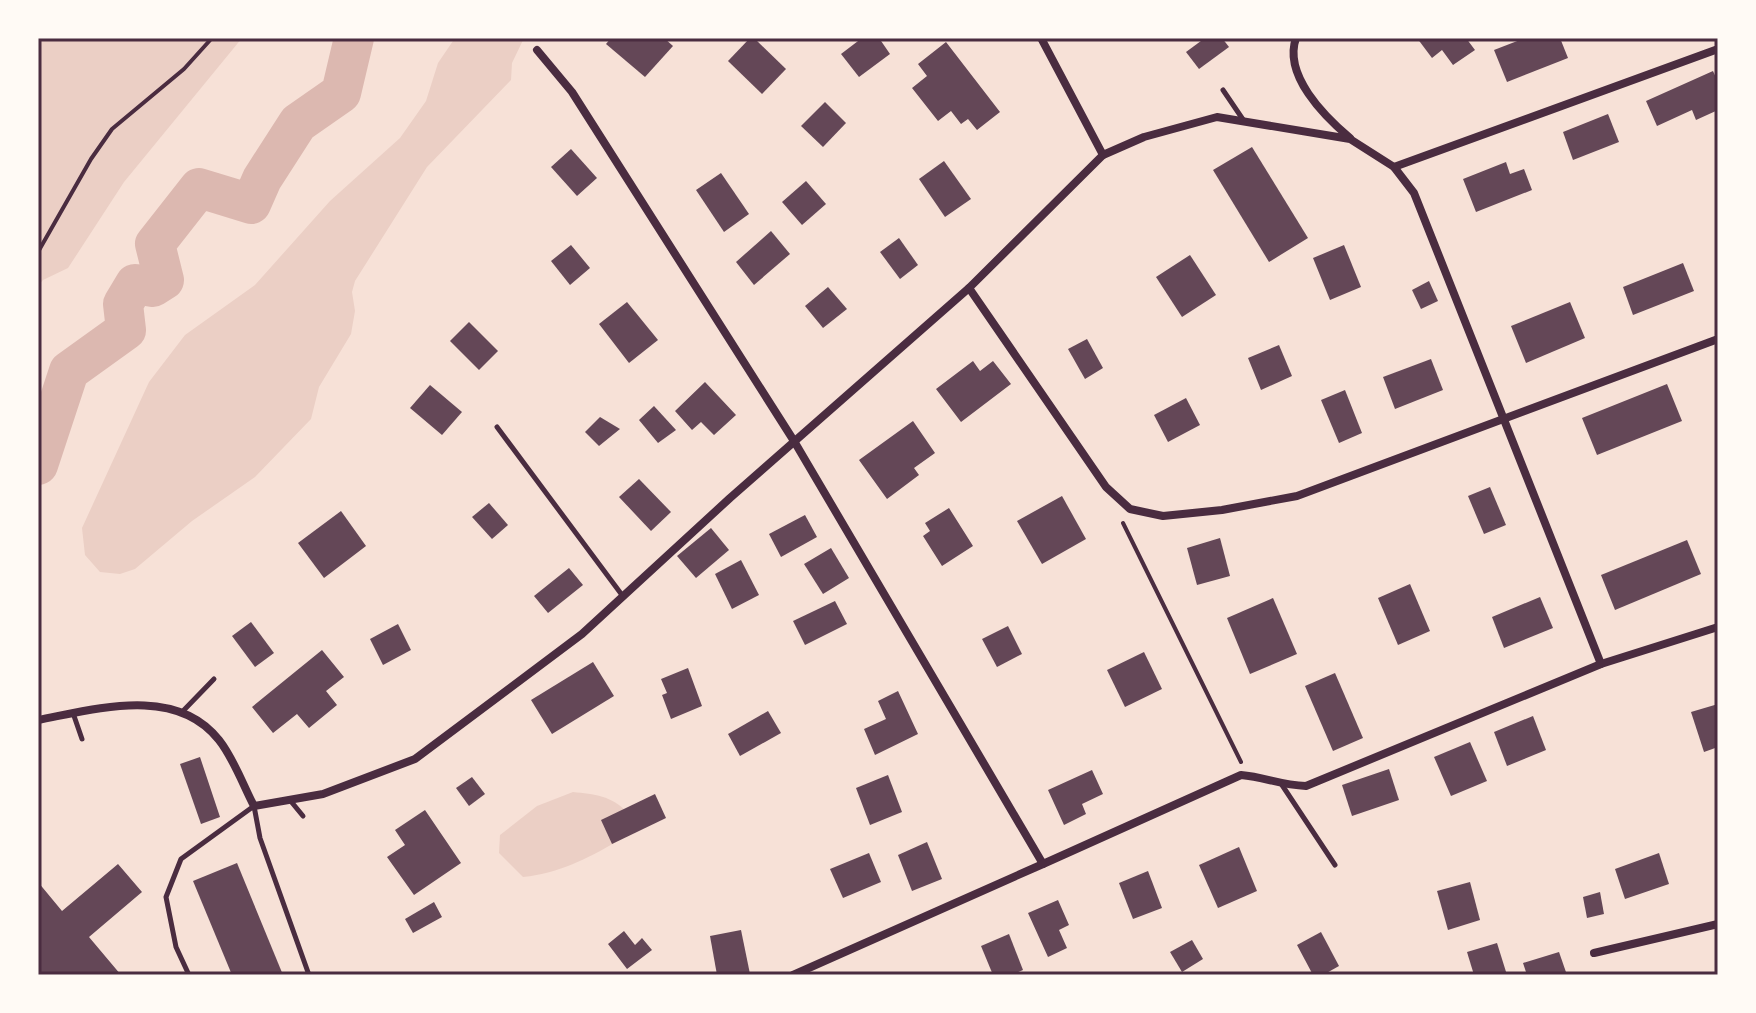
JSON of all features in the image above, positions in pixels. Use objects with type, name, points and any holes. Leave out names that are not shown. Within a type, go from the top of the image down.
[{"type":"street","points":[[1041,38],[1103,155]]},
{"type":"street","points":[[1296,38],[1293,45],[1294,65],[1307,90],[1331,121],[1350,139],[1394,167],[1414,193],[1601,664]]},
{"type":"street","points":[[1394,167],[1718,49]]},
{"type":"street","points":[[537,50],[572,92],[794,441],[1043,864]]},
{"type":"street","points":[[38,720],[122,704],[183,711],[219,739],[254,806],[323,794],[415,759],[582,634],[794,441],[969,288],[1103,155],[1144,137],[1217,117],[1350,139]]},
{"type":"street","points":[[969,288],[1106,487],[1130,509],[1163,516],[1222,510],[1297,496],[1718,339]]},
{"type":"street","points":[[793,975],[1241,775],[1282,785],[1306,786],[1601,664],[1718,627]]},
{"type":"street","points":[[1594,953],[1718,924]]},
{"type":"lane","points":[[1223,90],[1244,121]]},
{"type":"lane","points":[[497,427],[622,595]]},
{"type":"lane","points":[[183,711],[214,679]]},
{"type":"lane","points":[[73,713],[82,739]]},
{"type":"lane","points":[[1282,785],[1335,865]]},
{"type":"lane","points":[[289,799],[303,816]]},
{"type":"lane","points":[[189,975],[176,947],[166,897],[181,859],[254,806],[260,838],[309,975]]},
{"type":"path","points":[[38,252],[91,159],[112,129],[184,69],[212,38]]},
{"type":"path","points":[[1119,515],[1247,775]]},
{"type":"shaded area","points":[[38,38],[242,38],[124,182],[68,268],[43,280],[38,286]]},
{"type":"shaded area","points":[[455,38],[524,38],[512,63],[511,80],[427,167],[355,281],[351,334],[319,387],[311,419],[255,477],[192,521],[135,569],[120,574],[100,572],[85,555],[82,528],[149,382],[185,335],[255,285],[330,201],[400,138],[426,101],[438,63]]},
{"type":"shaded area","points":[[573,792],[609,799],[627,812],[618,841],[572,864],[523,877],[499,853],[500,835],[537,806]]},
{"type":"building","points":[[611,38],[664,38],[673,46],[645,77],[606,44]]},
{"type":"building","points":[[750,38],[754,38],[786,69],[762,94],[728,61]]},
{"type":"building","points":[[862,38],[879,38],[890,54],[859,77],[841,54]]},
{"type":"building","points":[[1205,38],[1222,38],[1229,47],[1199,69],[1186,52]]},
{"type":"building","points":[[1417,38],[1466,38],[1475,50],[1453,65],[1442,50],[1432,58]]},
{"type":"building","points":[[1525,38],[1560,38],[1568,58],[1507,82],[1494,50]]},
{"type":"building","points":[[946,42],[1000,112],[977,130],[968,119],[961,124],[951,111],[938,121],[912,88],[927,76],[918,64]]},
{"type":"building","points":[[1713,71],[1718,82],[1718,110],[1696,120],[1692,110],[1657,126],[1646,101]]},
{"type":"building","points":[[825,102],[846,123],[823,147],[801,126]]},
{"type":"building","points":[[1608,114],[1619,142],[1573,160],[1563,132]]},
{"type":"building","points":[[1252,147],[1308,238],[1269,262],[1213,170]]},
{"type":"building","points":[[571,149],[597,178],[577,196],[551,167]]},
{"type":"building","points":[[944,161],[971,199],[945,217],[919,179]]},
{"type":"building","points":[[1506,162],[1510,174],[1524,169],[1532,190],[1476,212],[1463,179]]},
{"type":"building","points":[[721,173],[749,214],[724,232],[696,190]]},
{"type":"building","points":[[806,181],[826,204],[802,225],[782,202]]},
{"type":"building","points":[[771,231],[790,254],[754,285],[736,262]]},
{"type":"building","points":[[899,238],[918,265],[900,279],[880,252]]},
{"type":"building","points":[[571,245],[590,268],[570,285],[551,261]]},
{"type":"building","points":[[1344,245],[1361,287],[1330,300],[1313,258]]},
{"type":"building","points":[[1190,255],[1216,295],[1182,317],[1156,277]]},
{"type":"building","points":[[1683,263],[1694,291],[1633,315],[1623,287]]},
{"type":"building","points":[[1429,281],[1438,301],[1421,309],[1412,290]]},
{"type":"building","points":[[828,287],[847,309],[823,328],[805,306]]},
{"type":"building","points":[[627,302],[658,340],[629,363],[599,324]]},
{"type":"building","points":[[1570,302],[1585,338],[1526,363],[1511,326]]},
{"type":"building","points":[[469,322],[498,351],[479,370],[450,341]]},
{"type":"building","points":[[1087,339],[1103,368],[1085,379],[1068,349]]},
{"type":"building","points":[[1279,345],[1292,376],[1261,390],[1248,358]]},
{"type":"building","points":[[1431,359],[1443,390],[1395,409],[1383,377]]},
{"type":"building","points":[[973,361],[980,371],[993,361],[1011,384],[961,422],[936,389]]},
{"type":"building","points":[[705,382],[736,415],[714,435],[701,422],[692,430],[675,411]]},
{"type":"building","points":[[1667,384],[1682,421],[1597,455],[1582,418]]},
{"type":"building","points":[[430,385],[462,412],[442,435],[410,408]]},
{"type":"building","points":[[1345,390],[1362,433],[1339,443],[1321,400]]},
{"type":"building","points":[[1186,398],[1200,425],[1168,442],[1154,415]]},
{"type":"building","points":[[654,406],[676,430],[658,443],[639,420]]},
{"type":"building","points":[[600,417],[620,429],[599,446],[585,432]]},
{"type":"building","points":[[913,421],[935,453],[914,468],[919,475],[887,499],[859,460]]},
{"type":"building","points":[[639,479],[671,512],[651,531],[619,497]]},
{"type":"building","points":[[1490,487],[1506,525],[1484,534],[1468,496]]},
{"type":"building","points":[[1062,496],[1086,539],[1042,564],[1017,521]]},
{"type":"building","points":[[489,503],[508,525],[492,539],[472,517]]},
{"type":"building","points":[[949,508],[973,546],[942,566],[923,536],[930,531],[925,523]]},
{"type":"building","points":[[341,511],[366,546],[324,578],[298,543]]},
{"type":"building","points":[[805,515],[817,537],[781,557],[769,534]]},
{"type":"building","points":[[711,528],[729,550],[696,578],[677,556]]},
{"type":"building","points":[[1220,538],[1230,576],[1197,585],[1187,548]]},
{"type":"building","points":[[1687,540],[1701,574],[1615,610],[1601,575]]},
{"type":"building","points":[[831,548],[849,578],[823,594],[804,564]]},
{"type":"building","points":[[741,560],[759,595],[732,609],[715,574]]},
{"type":"building","points":[[569,568],[583,585],[548,613],[534,596]]},
{"type":"building","points":[[1410,584],[1430,631],[1398,645],[1378,598]]},
{"type":"building","points":[[1540,597],[1553,628],[1504,648],[1492,617]]},
{"type":"building","points":[[1273,598],[1297,654],[1250,674],[1227,618]]},
{"type":"building","points":[[835,601],[847,624],[805,645],[793,621]]},
{"type":"building","points":[[251,622],[274,653],[255,667],[232,636]]},
{"type":"building","points":[[398,624],[411,650],[383,665],[370,639]]},
{"type":"building","points":[[1008,626],[1022,654],[997,667],[982,639]]},
{"type":"building","points":[[322,650],[344,677],[326,691],[337,705],[309,728],[297,714],[273,733],[252,707]]},
{"type":"building","points":[[1144,652],[1162,689],[1125,707],[1107,670]]},
{"type":"building","points":[[593,662],[614,696],[552,734],[531,700]]},
{"type":"building","points":[[688,668],[702,706],[671,719],[662,695],[667,693],[661,679]]},
{"type":"building","points":[[1335,673],[1363,738],[1333,751],[1305,686]]},
{"type":"building","points":[[898,691],[918,734],[875,755],[864,729],[886,719],[878,701]]},
{"type":"building","points":[[1718,704],[1718,747],[1704,752],[1691,712]]},
{"type":"building","points":[[768,711],[781,733],[740,756],[728,734]]},
{"type":"building","points":[[1533,716],[1546,750],[1507,766],[1494,732]]},
{"type":"building","points":[[1470,742],[1487,781],[1451,796],[1434,757]]},
{"type":"building","points":[[200,757],[220,817],[201,824],[180,764]]},
{"type":"building","points":[[1389,769],[1399,800],[1352,816],[1342,785]]},
{"type":"building","points":[[1092,770],[1103,794],[1082,804],[1086,814],[1064,825],[1048,790]]},
{"type":"building","points":[[888,775],[902,812],[870,825],[856,788]]},
{"type":"building","points":[[472,777],[485,794],[469,806],[456,788]]},
{"type":"building","points":[[655,794],[666,818],[612,844],[601,820]]},
{"type":"building","points":[[425,810],[461,863],[414,895],[387,857],[405,845],[395,830]]},
{"type":"building","points":[[927,842],[942,879],[912,891],[898,855]]},
{"type":"building","points":[[1239,847],[1257,891],[1218,908],[1199,865]]},
{"type":"building","points":[[869,853],[881,882],[843,898],[830,869]]},
{"type":"building","points":[[1659,853],[1669,884],[1625,899],[1615,869]]},
{"type":"building","points":[[237,863],[283,975],[232,975],[193,881]]},
{"type":"building","points":[[118,864],[142,892],[89,937],[121,975],[38,975],[38,882],[62,911]]},
{"type":"building","points":[[1148,871],[1162,908],[1133,919],[1119,883]]},
{"type":"building","points":[[1470,882],[1480,920],[1448,930],[1437,891]]},
{"type":"building","points":[[1600,892],[1604,914],[1587,918],[1583,897]]},
{"type":"building","points":[[1058,900],[1069,925],[1059,930],[1067,948],[1048,957],[1028,913]]},
{"type":"building","points":[[434,902],[442,917],[413,933],[405,919]]},
{"type":"building","points":[[741,930],[750,974],[717,975],[710,936]]},
{"type":"building","points":[[624,931],[635,945],[642,938],[652,950],[627,969],[608,944]]},
{"type":"building","points":[[1321,932],[1339,966],[1323,975],[1313,975],[1297,945]]},
{"type":"building","points":[[1009,934],[1023,970],[1011,975],[993,975],[981,946]]},
{"type":"building","points":[[1192,940],[1203,959],[1182,972],[1170,952]]},
{"type":"building","points":[[1497,943],[1507,975],[1474,975],[1467,952]]},
{"type":"building","points":[[1559,952],[1567,975],[1527,975],[1523,963]]},
{"type":"waterway","points":[[38,465],[69,371],[126,330],[123,304],[135,284],[153,287],[164,280],[155,244],[199,188],[251,204],[262,179],[298,123],[341,93],[354,38]]}]
